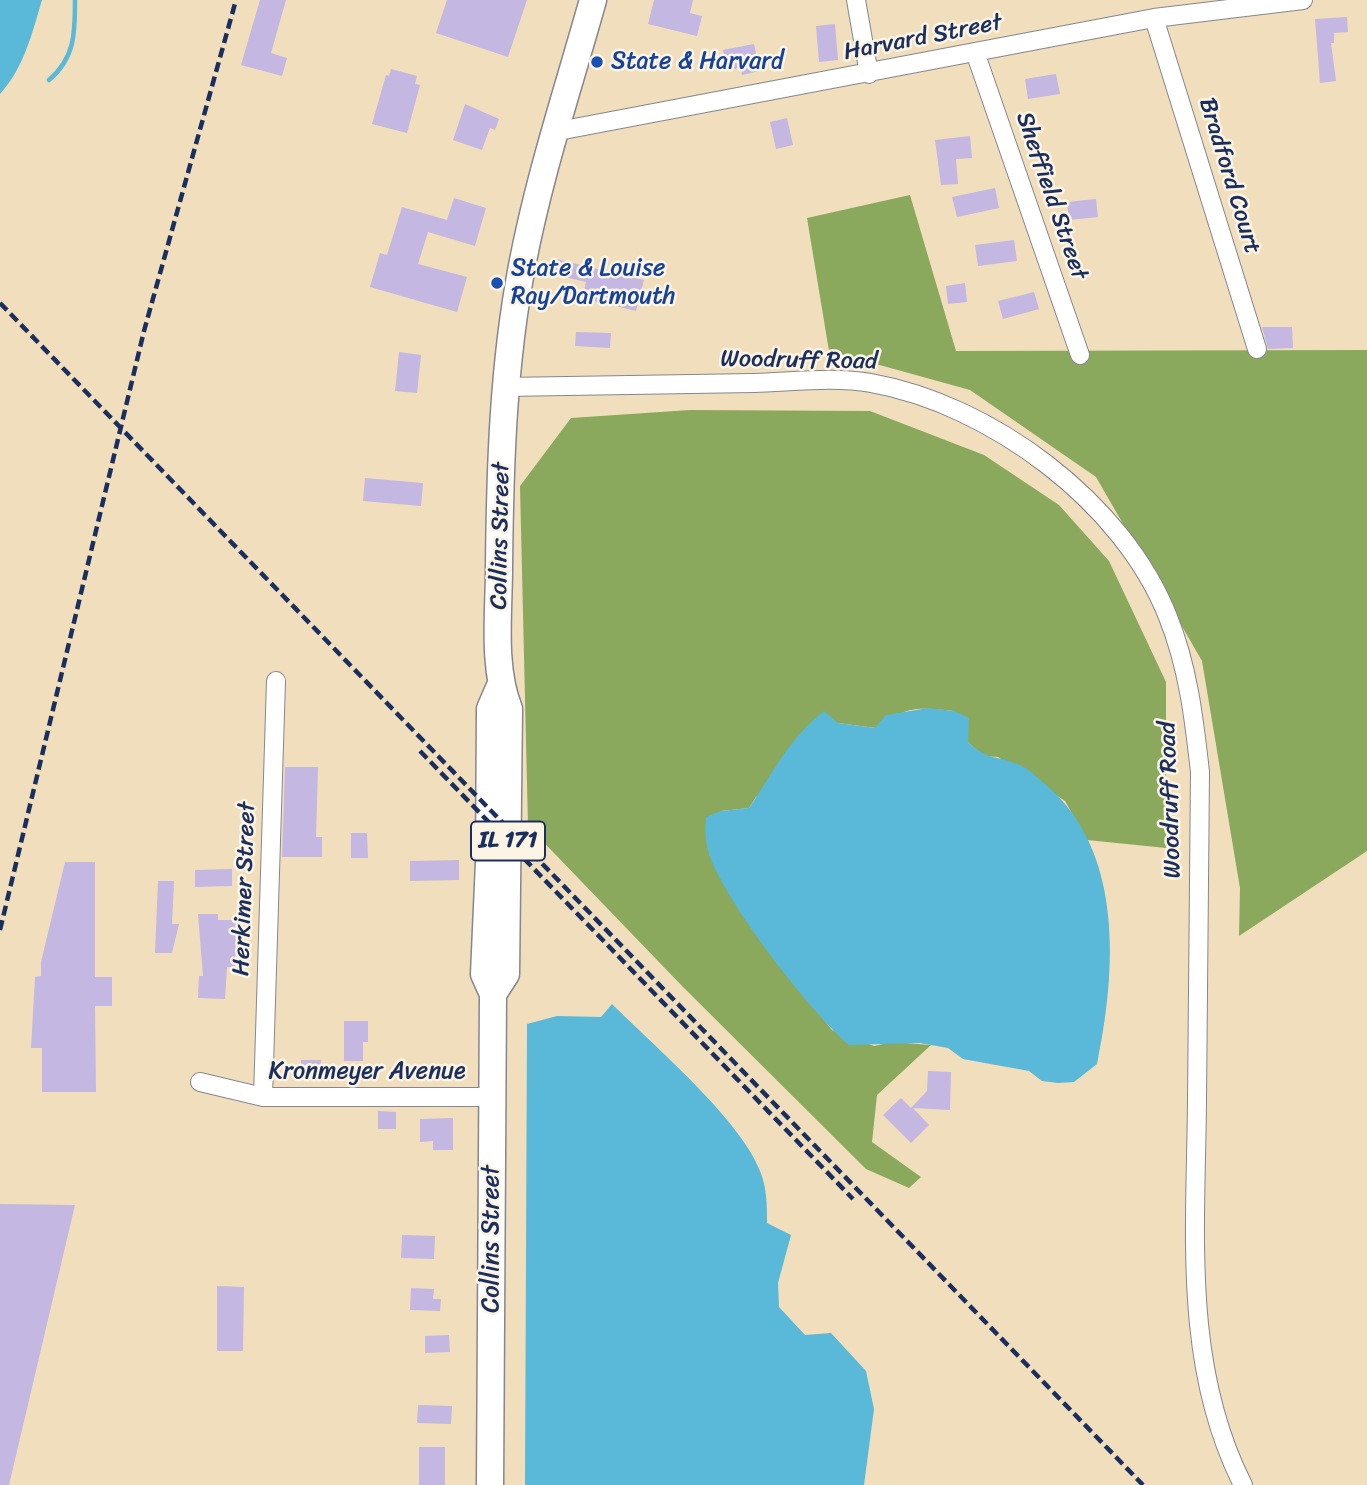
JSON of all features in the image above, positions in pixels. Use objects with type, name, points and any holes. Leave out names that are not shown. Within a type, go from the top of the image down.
[{"type":"main road","name":"IL 171","points":[[505,387],[522,267],[553,132],[593,0]]},
{"type":"main road","name":"Collins Street","points":[[490,1485],[494,994],[484,974],[489,862],[490,709],[500,686],[500,503],[505,387]]},
{"type":"street","points":[[856,0],[869,74]]},
{"type":"street","name":"Harvard Street","points":[[553,132],[1154,18],[1303,0]]},
{"type":"street","name":"Bradford Court","points":[[1154,18],[1257,349]]},
{"type":"street","name":"Sheffield Street","points":[[975,52],[1080,355]]},
{"type":"street","name":"Woodruff Road","points":[[505,387],[870,383],[958,409],[1011,438],[1056,471],[1097,508],[1138,563],[1167,615],[1192,699],[1200,772],[1195,1295],[1209,1391],[1223,1440],[1243,1485]]},
{"type":"street","name":"Herkimer Street","points":[[263,1097],[276,681]]},
{"type":"street","name":"Kronmeyer Avenue","points":[[200,1082],[263,1097],[493,1097]]},
{"type":"green space","points":[[910,195],[956,351],[1367,350],[1367,851],[1239,936],[1240,888],[1202,661],[1096,477],[970,390],[829,351],[807,218]]},
{"type":"green space","points":[[690,410],[870,411],[984,455],[1059,505],[1109,561],[1166,682],[1166,848],[1087,840],[1065,801],[998,757],[983,756],[968,742],[967,732],[954,711],[912,710],[876,728],[838,723],[756,797],[749,808],[721,811],[709,854],[759,939],[832,1030],[874,1046],[892,1042],[931,1045],[877,1095],[872,1142],[921,1177],[909,1188],[866,1169],[683,987],[528,826],[520,486],[571,418]]},
{"type":"water","points":[[0,0],[42,0],[21,62],[0,94]]},
{"type":"water","points":[[928,708],[954,711],[969,718],[968,742],[987,755],[1020,765],[1033,774],[1071,812],[1090,843],[1102,878],[1108,915],[1108,991],[1097,1064],[1074,1082],[1042,1081],[1029,1071],[963,1059],[948,1048],[920,1043],[849,1045],[813,1008],[770,955],[732,899],[709,854],[706,817],[721,811],[749,808],[791,744],[824,711],[838,723],[875,728],[886,715]]},
{"type":"water","points":[[612,1004],[716,1107],[750,1151],[764,1184],[767,1223],[791,1235],[778,1283],[779,1307],[805,1335],[831,1333],[866,1371],[874,1409],[864,1485],[525,1485],[527,1024],[557,1016],[601,1017]]},
{"type":"building","points":[[260,0],[286,0],[271,53],[287,58],[282,76],[241,65]]},
{"type":"building","points":[[447,0],[527,0],[508,57],[436,33]]},
{"type":"building","points":[[654,0],[693,0],[690,13],[702,16],[697,36],[648,24]]},
{"type":"building","points":[[1347,17],[1348,32],[1334,33],[1334,43],[1331,43],[1336,81],[1320,83],[1315,19]]},
{"type":"building","points":[[835,24],[838,60],[819,62],[816,26]]},
{"type":"building","points":[[754,44],[760,71],[742,75],[741,68],[727,70],[723,50]]},
{"type":"building","points":[[391,69],[417,76],[415,84],[420,85],[407,133],[372,124],[386,75],[389,76]]},
{"type":"building","points":[[1056,74],[1060,94],[1028,99],[1025,79]]},
{"type":"building","points":[[465,104],[499,119],[495,130],[490,128],[482,150],[453,140]]},
{"type":"building","points":[[787,118],[793,145],[776,149],[770,122]]},
{"type":"building","points":[[970,136],[972,158],[956,159],[958,184],[941,185],[935,140]]},
{"type":"building","points":[[995,188],[999,208],[957,217],[952,197]]},
{"type":"building","points":[[454,198],[486,208],[475,246],[428,232],[418,264],[467,277],[457,312],[370,287],[380,253],[387,255],[402,207],[447,220]]},
{"type":"building","points":[[1096,199],[1098,217],[1069,220],[1067,202]]},
{"type":"building","points":[[1014,240],[1017,261],[978,266],[975,245]]},
{"type":"building","points":[[556,259],[644,280],[636,311],[582,298],[586,282],[552,274]]},
{"type":"building","points":[[965,283],[967,302],[948,304],[946,286]]},
{"type":"building","points":[[1034,292],[1039,309],[1003,319],[998,301]]},
{"type":"building","points":[[1262,327],[1292,327],[1293,348],[1268,349]]},
{"type":"building","points":[[576,332],[611,333],[610,348],[575,346]]},
{"type":"building","points":[[399,352],[421,355],[417,393],[395,391]]},
{"type":"building","points":[[365,478],[423,483],[421,506],[363,501]]},
{"type":"building","points":[[285,767],[318,767],[316,837],[322,837],[322,857],[282,857]]},
{"type":"building","points":[[351,833],[367,833],[368,858],[351,858]]},
{"type":"building","points":[[459,860],[459,880],[410,881],[410,861]]},
{"type":"building","points":[[65,862],[95,862],[95,977],[112,977],[112,1006],[95,1006],[96,1092],[42,1092],[42,1048],[31,1048],[35,977],[41,976],[41,962]]},
{"type":"building","points":[[232,869],[232,886],[195,887],[195,870]]},
{"type":"building","points":[[158,881],[174,881],[172,924],[179,924],[172,953],[155,953]]},
{"type":"building","points":[[198,914],[218,914],[218,920],[237,920],[235,967],[227,967],[225,999],[198,998],[199,976],[203,976]]},
{"type":"building","points":[[344,1021],[368,1021],[368,1042],[363,1042],[363,1061],[344,1061]]},
{"type":"building","points":[[301,1060],[321,1060],[321,1074],[301,1074]]},
{"type":"building","points":[[928,1071],[951,1072],[950,1110],[913,1108],[929,1125],[911,1143],[883,1115],[901,1098],[911,1108],[927,1091]]},
{"type":"building","points":[[378,1111],[396,1112],[396,1129],[378,1129]]},
{"type":"building","points":[[453,1118],[453,1150],[433,1150],[433,1141],[420,1142],[420,1119]]},
{"type":"building","points":[[0,1204],[75,1205],[9,1485],[0,1485]]},
{"type":"building","points":[[402,1235],[435,1236],[434,1259],[401,1258]]},
{"type":"building","points":[[217,1286],[244,1287],[243,1351],[217,1351]]},
{"type":"building","points":[[411,1288],[434,1289],[433,1299],[441,1299],[440,1311],[410,1310]]},
{"type":"building","points":[[449,1335],[450,1352],[425,1353],[425,1336]]},
{"type":"building","points":[[418,1405],[452,1406],[451,1424],[417,1423]]},
{"type":"building","points":[[419,1447],[445,1447],[445,1485],[419,1485]]},
{"type":"waterway","points":[[49,80],[58,72],[69,54],[74,34],[75,0]]},
{"type":"railway","points":[[0,930],[144,331],[236,0]]},
{"type":"railway","points":[[0,303],[1143,1485]]},
{"type":"railway","points":[[420,751],[853,1199]]},
{"type":"place","name":"State & Harvard","points":[[597,62]]},
{"type":"place","name":"State & Louise Ray/Dartmouth","points":[[497,283]]}]
